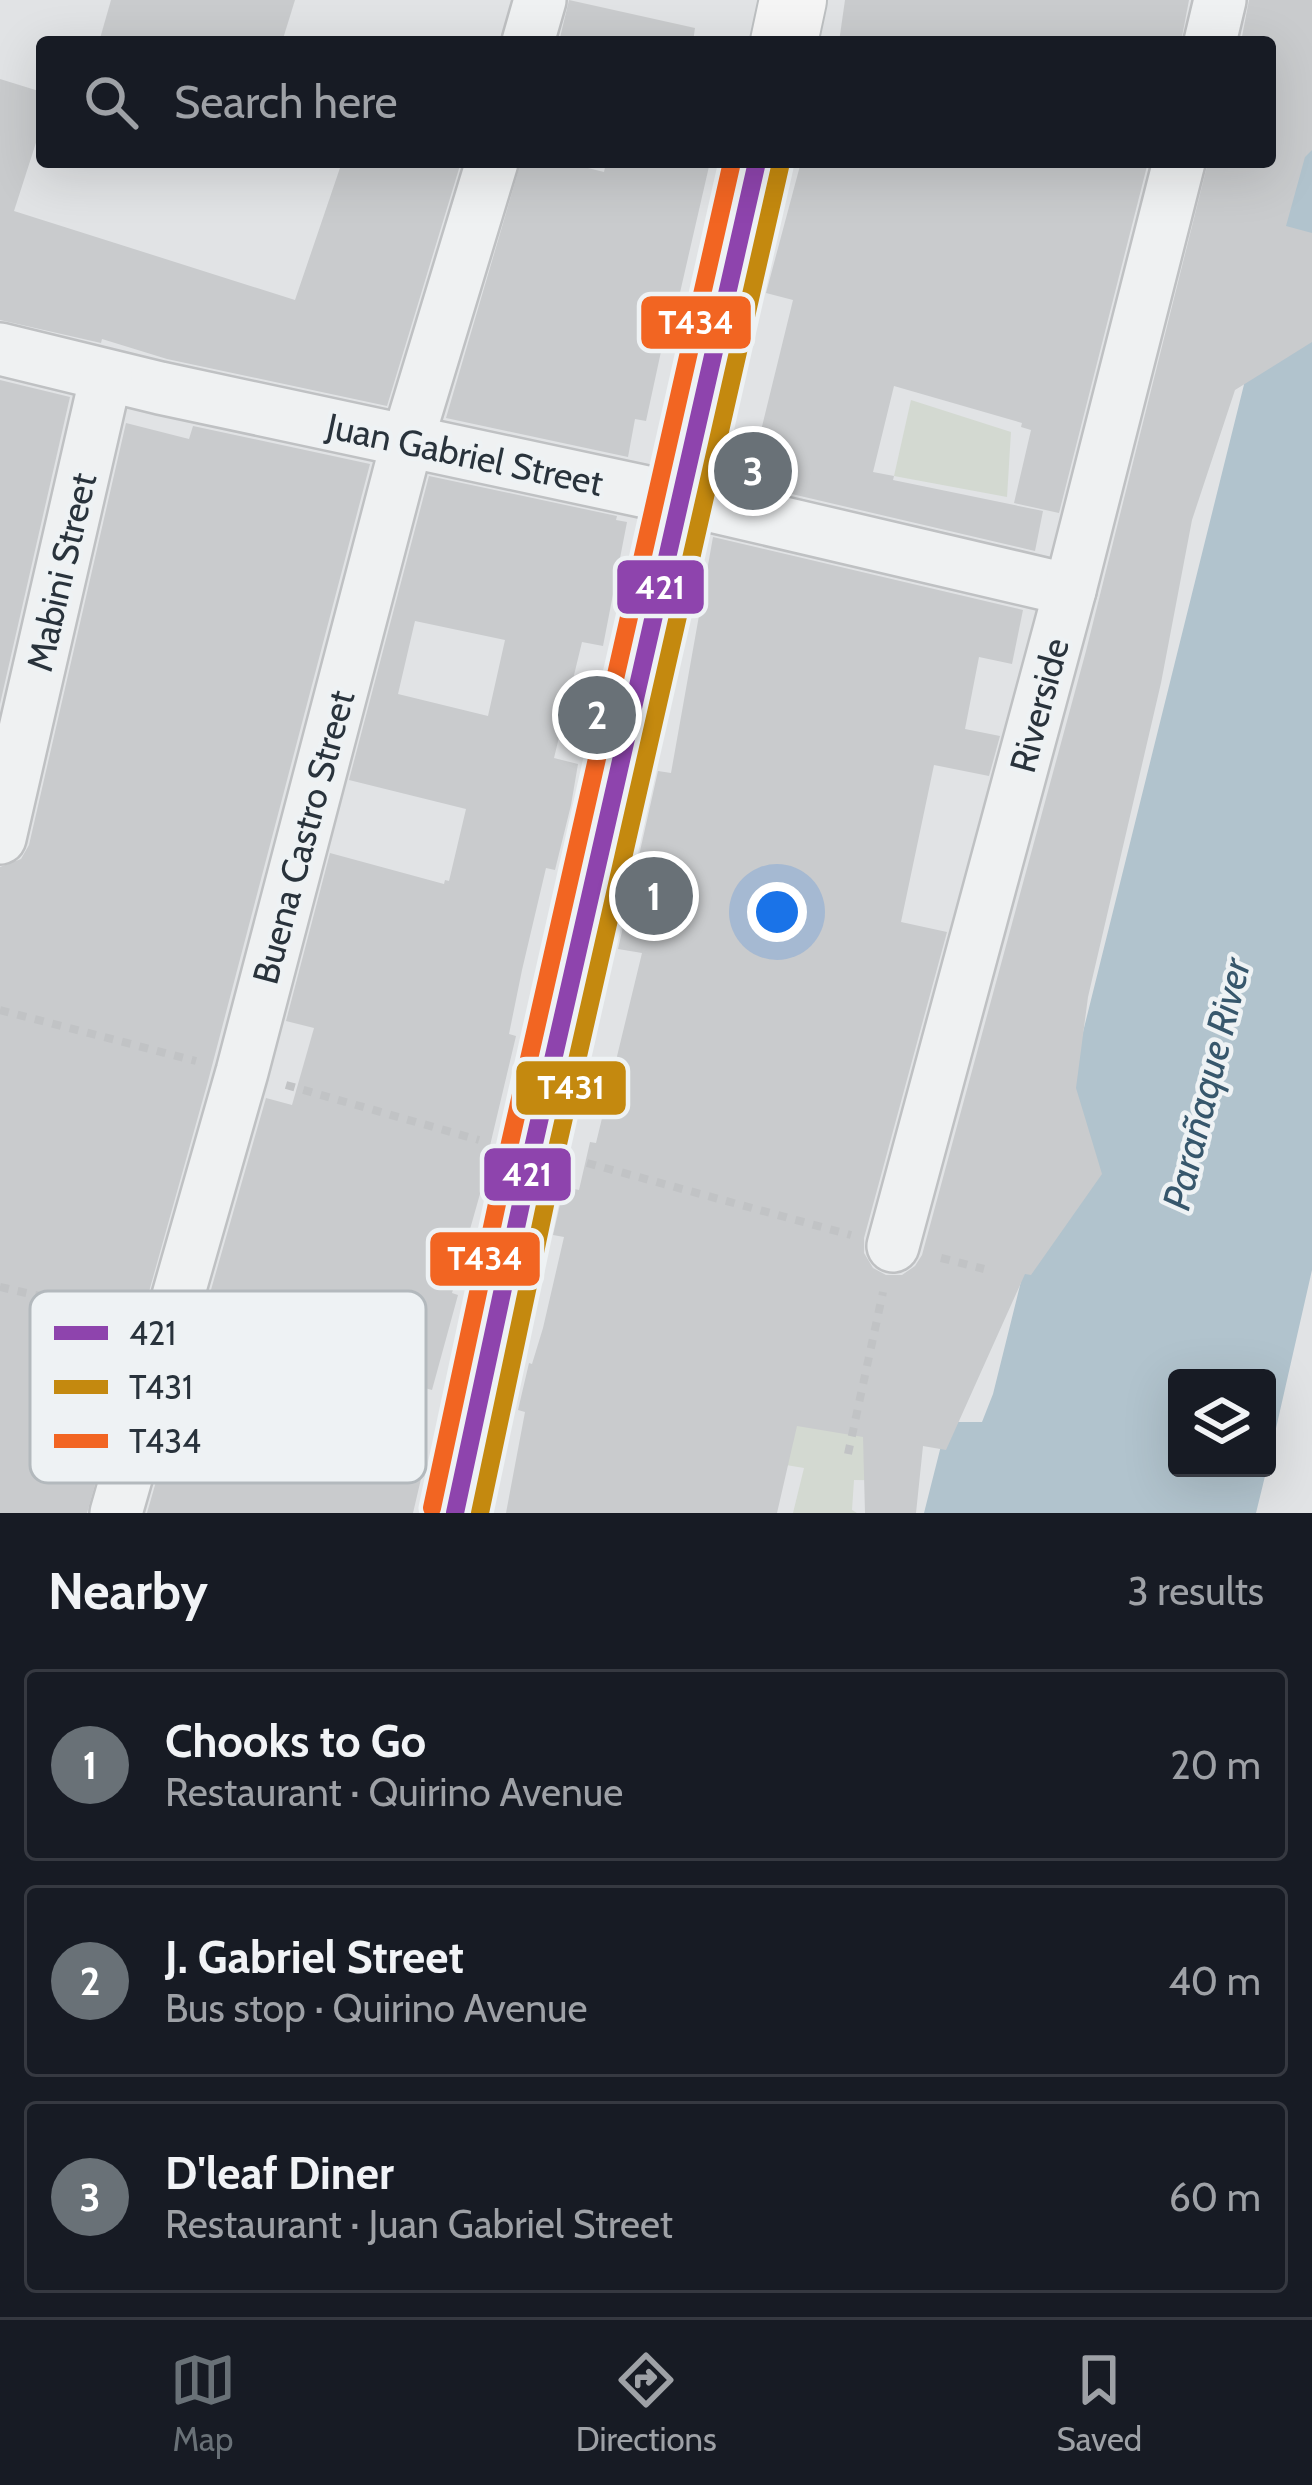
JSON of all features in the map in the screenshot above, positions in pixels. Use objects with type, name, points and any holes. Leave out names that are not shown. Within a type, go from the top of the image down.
[{"type":"main road","points":[[785,36],[794,0]]},
{"type":"main road","points":[[455,1513],[756,168]]},
{"type":"street","points":[[530,36],[541,0]]},
{"type":"street","points":[[1211,36],[1220,0]]},
{"type":"street","name":"Buena Castro Street","points":[[179,1291],[242,1072],[407,442],[490,168]]},
{"type":"street","name":"Riverside","points":[[893,1246],[1070,590],[1177,168]]},
{"type":"street","name":"Juan Gabriel Street","points":[[0,349],[1070,590]]},
{"type":"street","name":"Mabini Street","points":[[0,838],[106,376]]},
{"type":"street","name":"Buena Castro Street","points":[[116,1513],[124,1483]]},
{"type":"path","points":[[533,1148],[984,1269]]},
{"type":"path","points":[[0,1287],[30,1294]]},
{"type":"path","points":[[426,1393],[478,1407]]},
{"type":"shaded area","points":[[911,400],[1011,432],[1007,497],[894,476]]},
{"type":"shaded area","points":[[775,1411],[922,1446],[917,1481],[854,1480],[852,1510],[857,1513],[793,1513],[804,1468],[768,1462]]},
{"type":"water","name":"Parañaque River","points":[[1312,111],[1312,1270],[1276,1428],[1276,1369],[1168,1369],[1168,1477],[1265,1477],[1256,1513],[924,1513],[947,1422],[982,1422],[993,1394]]},
{"type":"building","points":[[111,0],[295,0],[284,36],[101,36]]},
{"type":"building","points":[[569,0],[695,28],[694,36],[560,36]]},
{"type":"building","points":[[845,0],[1189,0],[1182,36],[840,36]]},
{"type":"building","points":[[1249,0],[1312,0],[1312,150],[1305,157],[1286,226],[1312,233],[1312,342],[1235,390],[1192,520],[1161,683],[1088,997],[1076,1088],[1102,1174],[1031,1275],[1025,1274],[946,1450],[923,1446],[916,1513],[865,1513],[863,1437],[797,1426],[777,1513],[506,1513],[525,1412],[518,1410],[564,1237],[553,1235],[564,1187],[579,1190],[590,1142],[596,1143],[642,953],[618,949],[658,771],[671,773],[713,537],[1023,610],[1012,664],[979,657],[965,729],[1000,736],[989,776],[934,765],[901,922],[947,932],[864,1238],[864,1253],[873,1268],[886,1275],[902,1275],[922,1255],[1086,651],[1207,168],[1276,168],[1276,36],[1242,36]]},
{"type":"building","points":[[0,79],[36,90],[36,143],[14,211],[295,300],[340,168],[459,168],[387,406],[0,320]]},
{"type":"building","points":[[519,168],[604,172],[605,168],[709,168],[679,297],[673,296],[646,421],[635,419],[628,457],[446,418]]},
{"type":"building","points":[[799,168],[1146,168],[1059,513],[1014,503],[1031,430],[1021,427],[1022,423],[894,386],[873,472],[1043,511],[1035,551],[732,480],[738,448],[756,451],[793,300],[766,293]]},
{"type":"building","points":[[0,380],[70,397],[0,704]]},
{"type":"building","points":[[126,423],[189,439],[193,426],[370,464],[149,1291],[30,1291],[30,1483],[95,1483],[87,1513],[0,1513],[0,867],[21,859],[29,845]]},
{"type":"building","points":[[429,476],[627,522],[603,646],[582,642],[554,758],[578,764],[571,805],[555,870],[546,868],[509,1034],[516,1036],[491,1155],[452,1293],[458,1295],[432,1390],[426,1388],[426,1291],[211,1291],[266,1098],[292,1105],[314,1028],[286,1021],[330,853],[444,884],[449,881],[466,809],[349,780]],"holes":[[[415,621],[505,640],[488,716],[398,694]]]},
{"type":"building","points":[[156,1483],[420,1483],[413,1513],[147,1513]]},
{"type":"transit line","name":"T434","points":[[432,1508],[731,168]]},
{"type":"transit line","name":"421","points":[[455,1513],[756,168]]},
{"type":"transit line","name":"T431","points":[[480,1513],[556,1153],[780,168]]},
{"type":"place","name":"D'leaf Diner","points":[[753,471]]},
{"type":"place","name":"J. Gabriel Street","points":[[597,715]]},
{"type":"place","name":"Chooks to Go","points":[[654,896]]}]
